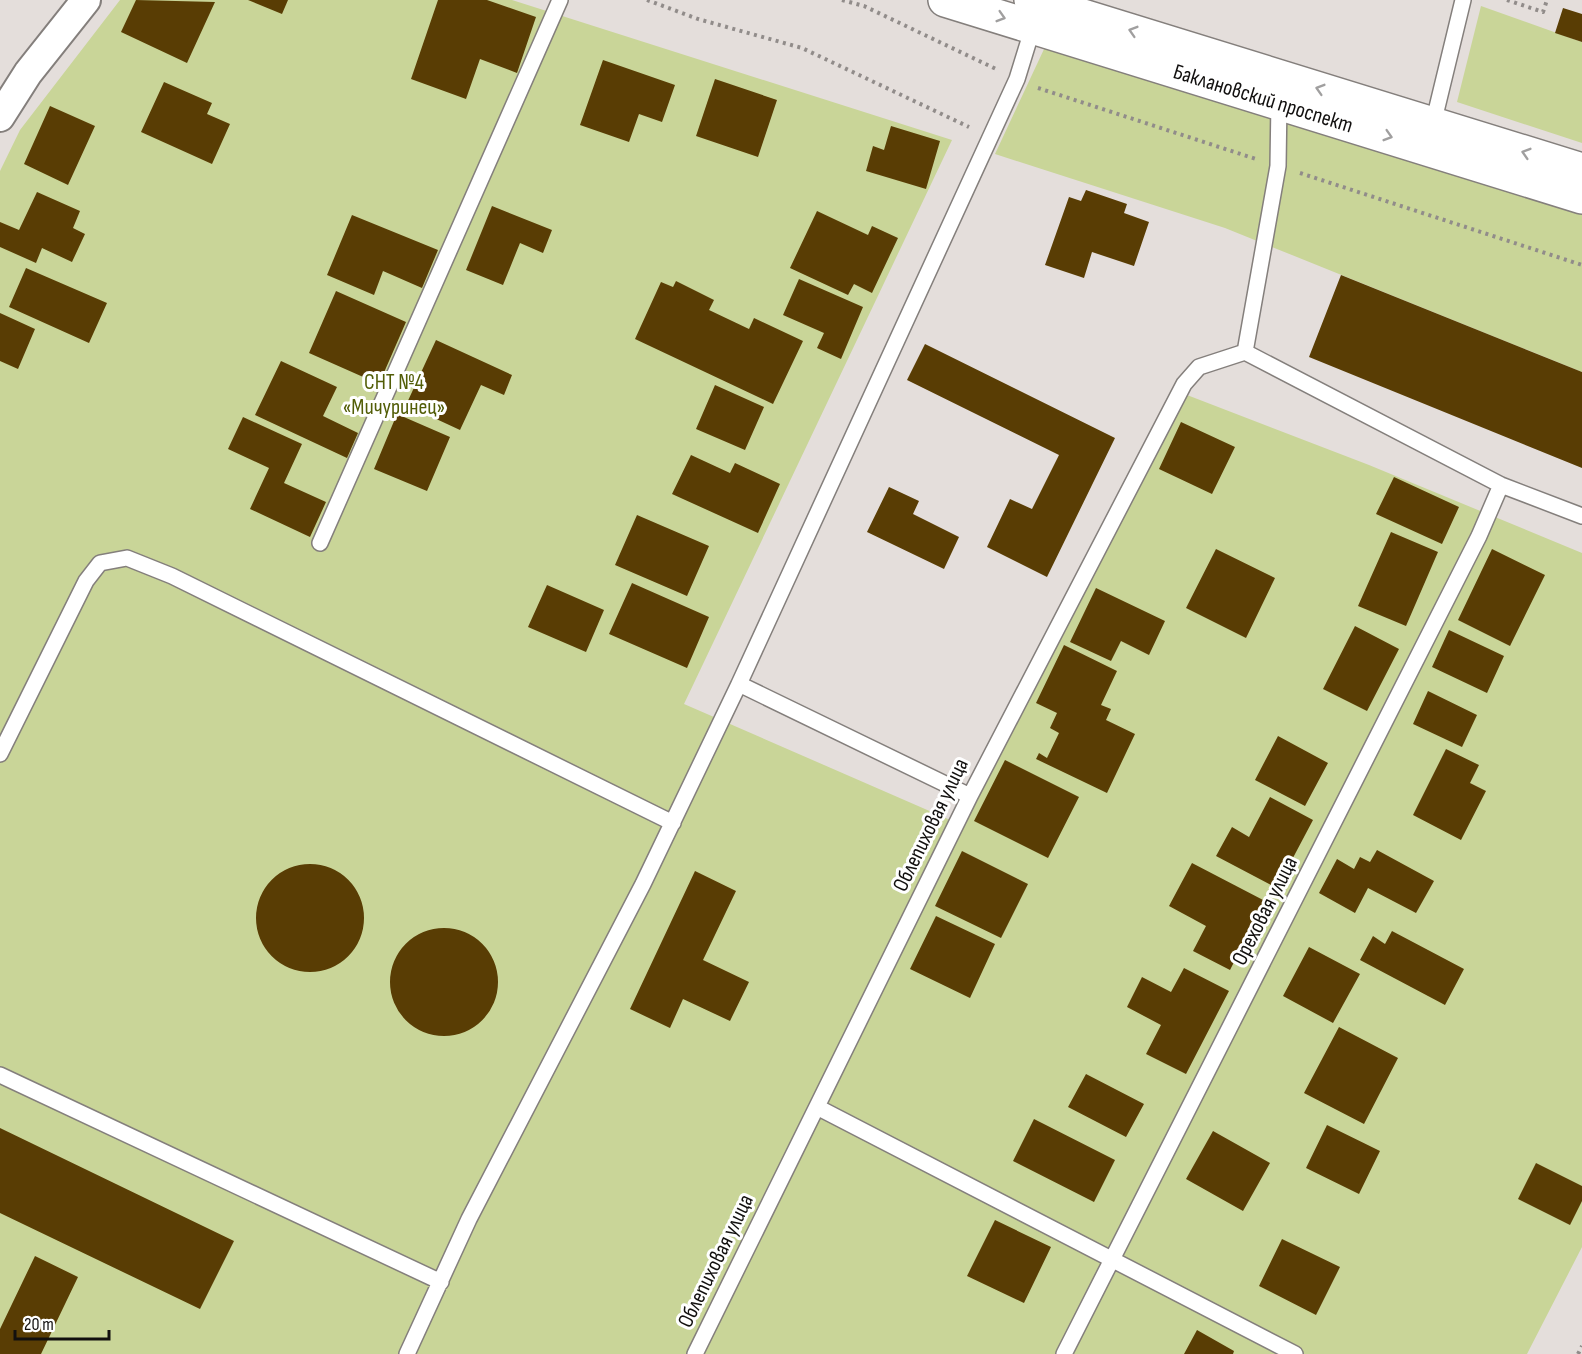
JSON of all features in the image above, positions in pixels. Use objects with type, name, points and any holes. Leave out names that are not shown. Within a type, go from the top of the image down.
[{"type":"main road","name":"Баклановский проспект","points":[[945,0],[1032,14],[1433,124],[1582,170]]},
{"type":"main road","name":"Баклановский проспект","points":[[1032,14],[1279,101],[1582,196]]},
{"type":"street","points":[[0,117],[28,73],[86,0]]},
{"type":"lane","points":[[320,543],[560,0]]},
{"type":"lane","points":[[1433,124],[1463,0]]},
{"type":"lane","points":[[407,1354],[469,1219],[673,823],[739,684],[1017,79],[1032,14]]},
{"type":"lane","points":[[1279,101],[1278,166],[1245,352],[1501,485],[1582,516]]},
{"type":"lane","name":"Облепиховая улица","points":[[695,1354],[970,796],[1184,384],[1199,367],[1245,352]]},
{"type":"lane","name":"Ореховая улица","points":[[1064,1354],[1479,536],[1501,485]]},
{"type":"lane","points":[[0,754],[86,581],[99,563],[127,558],[172,576],[673,823]]},
{"type":"lane","points":[[739,684],[970,796]]},
{"type":"lane","points":[[0,1075],[441,1282]]},
{"type":"lane","points":[[817,1107],[1295,1354]]},
{"type":"path","points":[[647,0],[698,19],[802,48],[990,136]]},
{"type":"path","points":[[842,0],[864,6],[1050,94],[1582,265]]},
{"type":"path","points":[[1507,0],[1543,12],[1547,0]]},
{"type":"path","points":[[1578,1354],[1582,1346]]},
{"type":"green space","name":"СНТ №4 «Мичуринец»","points":[[120,0],[512,0],[952,140],[684,704],[964,826],[1156,448],[1187,395],[1369,465],[1582,553],[1582,1247],[1527,1354],[0,1354],[0,171],[20,130]]},
{"type":"green space","points":[[1481,6],[1582,42],[1582,143],[1457,102]]},
{"type":"green space","points":[[1045,47],[1582,214],[1582,372],[1225,228],[995,154]]},
{"type":"building","points":[[136,0],[215,2],[187,63],[121,32]]},
{"type":"building","points":[[248,0],[288,0],[282,14]]},
{"type":"building","points":[[438,0],[487,0],[536,17],[517,73],[480,59],[466,99],[411,79]]},
{"type":"building","points":[[1563,8],[1582,14],[1582,42],[1555,33]]},
{"type":"building","points":[[603,60],[675,85],[662,122],[639,114],[629,142],[580,125]]},
{"type":"building","points":[[715,79],[777,100],[758,157],[696,136]]},
{"type":"building","points":[[164,82],[212,103],[207,114],[230,124],[212,164],[141,132]]},
{"type":"building","points":[[50,106],[95,126],[68,185],[24,164]]},
{"type":"building","points":[[891,126],[940,141],[926,189],[866,171],[873,146],[884,150]]},
{"type":"building","points":[[1086,190],[1127,204],[1124,213],[1149,222],[1134,266],[1092,252],[1084,278],[1045,265],[1069,197],[1081,201]]},
{"type":"building","points":[[37,192],[80,211],[73,228],[85,234],[72,262],[42,248],[36,263],[0,247],[0,222],[19,230]]},
{"type":"building","points":[[492,206],[552,230],[543,253],[520,243],[503,285],[466,270]]},
{"type":"building","points":[[817,211],[868,235],[872,226],[898,238],[872,293],[854,284],[848,295],[790,268]]},
{"type":"building","points":[[352,215],[438,250],[422,288],[383,271],[374,295],[327,275]]},
{"type":"building","points":[[26,268],[107,303],[89,343],[9,307]]},
{"type":"building","points":[[1341,275],[1582,372],[1582,468],[1309,357]]},
{"type":"building","points":[[799,279],[863,307],[841,359],[817,348],[824,333],[783,315]]},
{"type":"building","points":[[676,281],[714,300],[709,310],[749,329],[754,318],[803,341],[773,404],[635,339],[661,282],[673,287]]},
{"type":"building","points":[[336,291],[406,322],[379,384],[309,353]]},
{"type":"building","points":[[0,313],[35,329],[18,369],[0,361]]},
{"type":"building","points":[[436,340],[512,375],[504,395],[481,385],[460,430],[406,405]]},
{"type":"building","points":[[925,344],[1115,438],[1047,577],[987,547],[1010,499],[1032,509],[1059,455],[907,380]]},
{"type":"building","points":[[281,361],[337,387],[323,416],[358,433],[347,458],[255,415]]},
{"type":"building","points":[[715,385],[764,407],[745,450],[696,429]]},
{"type":"building","points":[[397,414],[450,437],[427,491],[374,469]]},
{"type":"building","points":[[243,417],[302,444],[284,483],[326,502],[310,537],[250,509],[269,468],[228,449]]},
{"type":"building","points":[[1181,422],[1235,447],[1212,494],[1159,469]]},
{"type":"building","points":[[691,455],[730,473],[735,463],[780,484],[758,533],[672,494]]},
{"type":"building","points":[[1394,477],[1459,507],[1442,544],[1376,514]]},
{"type":"building","points":[[889,487],[919,501],[913,514],[959,537],[944,569],[867,532]]},
{"type":"building","points":[[637,515],[709,546],[687,596],[615,565]]},
{"type":"building","points":[[1391,532],[1438,552],[1406,626],[1358,606]]},
{"type":"building","points":[[1216,549],[1275,578],[1246,638],[1186,608]]},
{"type":"building","points":[[1492,549],[1545,575],[1510,646],[1458,620]]},
{"type":"building","points":[[632,583],[709,617],[687,668],[609,634]]},
{"type":"building","points":[[547,585],[604,610],[586,652],[528,627]]},
{"type":"building","points":[[1096,588],[1165,621],[1149,655],[1121,641],[1111,661],[1070,642]]},
{"type":"building","points":[[1355,626],[1399,649],[1367,711],[1323,689]]},
{"type":"building","points":[[1449,630],[1504,656],[1487,693],[1432,667]]},
{"type":"building","points":[[1064,645],[1117,671],[1101,705],[1111,709],[1106,720],[1135,734],[1107,793],[1036,759],[1039,753],[1047,758],[1059,733],[1050,728],[1057,713],[1036,703]]},
{"type":"building","points":[[1428,691],[1477,715],[1462,747],[1413,724]]},
{"type":"building","points":[[1278,736],[1328,763],[1305,806],[1255,780]]},
{"type":"building","points":[[1446,749],[1479,765],[1470,783],[1486,791],[1461,840],[1413,815]]},
{"type":"building","points":[[1005,760],[1079,797],[1048,858],[974,821]]},
{"type":"building","points":[[1270,797],[1313,820],[1277,888],[1216,856],[1232,827],[1249,837]]},
{"type":"building","points":[[1377,850],[1434,881],[1416,913],[1368,888],[1355,913],[1319,893],[1337,859],[1354,869],[1360,857],[1370,862]]},
{"type":"building","points":[[962,851],[1028,884],[1001,938],[935,906]]},
{"type":"building","points":[[1192,863],[1265,901],[1230,970],[1193,951],[1206,926],[1169,906]]},
{"type":"building","points":[[310,864],[330,869],[348,880],[359,898],[364,918],[359,938],[348,956],[330,967],[310,972],[290,967],[272,956],[261,938],[256,918],[261,898],[272,880],[290,869]]},
{"type":"building","points":[[695,871],[736,891],[703,960],[749,982],[730,1021],[683,999],[670,1028],[630,1009]]},
{"type":"building","points":[[936,916],[995,944],[970,998],[910,969]]},
{"type":"building","points":[[444,928],[464,933],[482,944],[493,962],[498,982],[493,1002],[482,1020],[464,1031],[444,1036],[424,1031],[406,1020],[395,1002],[390,982],[395,962],[406,944],[424,933]]},
{"type":"building","points":[[1392,931],[1464,969],[1445,1005],[1360,960],[1373,936],[1385,944]]},
{"type":"building","points":[[1309,947],[1360,974],[1333,1023],[1283,996]]},
{"type":"building","points":[[1184,968],[1229,991],[1186,1074],[1146,1054],[1161,1025],[1127,1007],[1142,977],[1171,992]]},
{"type":"building","points":[[1339,1027],[1398,1058],[1364,1124],[1304,1093]]},
{"type":"building","points":[[1086,1074],[1144,1104],[1126,1137],[1068,1107]]},
{"type":"building","points":[[1034,1119],[1115,1160],[1094,1202],[1013,1161]]},
{"type":"building","points":[[1327,1125],[1380,1151],[1359,1194],[1306,1168]]},
{"type":"building","points":[[0,1128],[234,1241],[200,1309],[0,1213]]},
{"type":"building","points":[[1213,1131],[1270,1163],[1243,1211],[1186,1179]]},
{"type":"building","points":[[1536,1163],[1582,1186],[1582,1201],[1570,1225],[1518,1199]]},
{"type":"building","points":[[995,1220],[1051,1247],[1024,1303],[967,1276]]},
{"type":"building","points":[[1282,1239],[1340,1267],[1316,1315],[1259,1286]]},
{"type":"building","points":[[35,1256],[78,1277],[41,1354],[0,1354],[0,1329]]},
{"type":"building","points":[[1197,1330],[1234,1351],[1233,1354],[1184,1354]]}]
